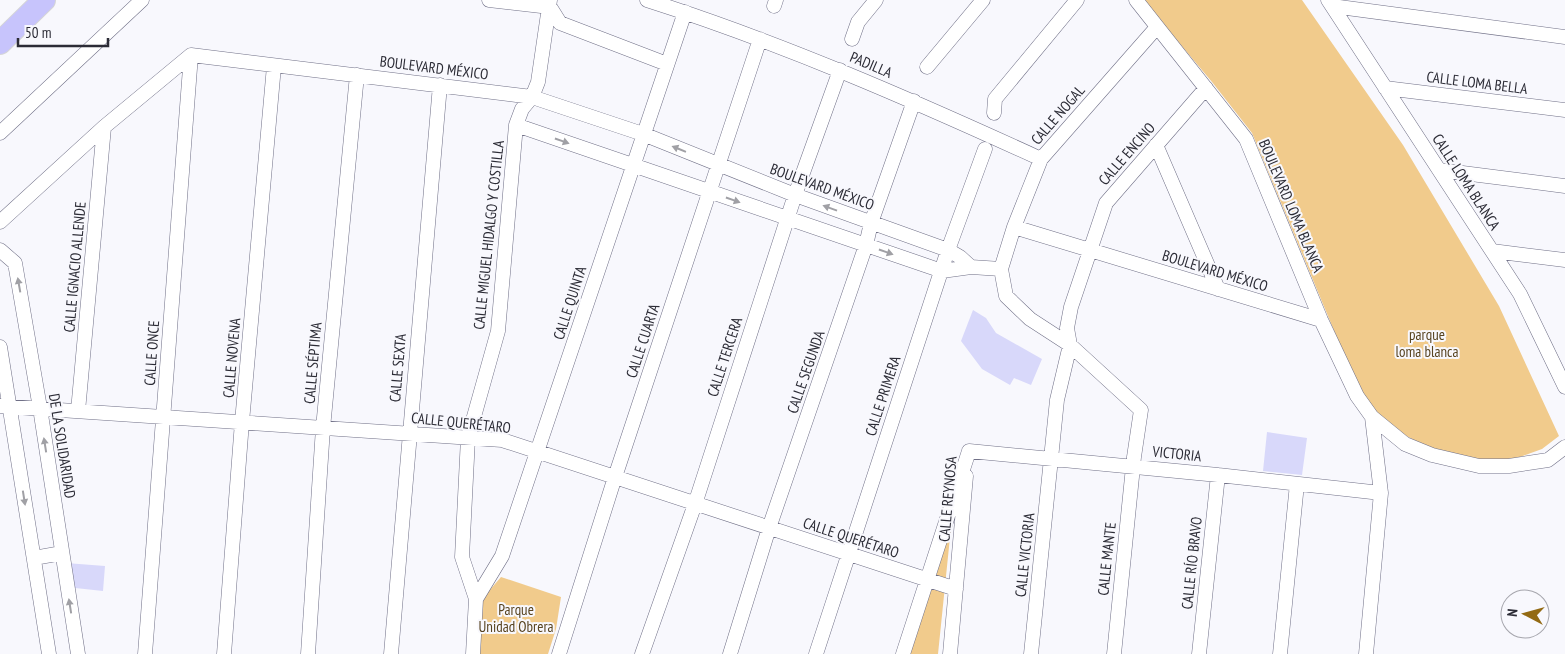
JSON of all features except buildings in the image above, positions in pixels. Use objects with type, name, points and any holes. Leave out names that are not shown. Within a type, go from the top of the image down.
[{"type":"main road","points":[[0,42],[44,0]]},
{"type":"street","points":[[0,133],[142,0]]},
{"type":"street","points":[[489,0],[550,4],[560,23],[667,64]]},
{"type":"street","name":"PADILLA","points":[[647,0],[760,38],[840,70],[914,101],[1041,160]]},
{"type":"street","points":[[852,39],[858,22],[876,0]]},
{"type":"street","points":[[927,67],[984,0]]},
{"type":"street","points":[[994,113],[995,99],[1077,0]]},
{"type":"street","name":"BOULEVARD LOMA BLANCA","points":[[1136,0],[1246,139],[1321,320],[1357,396],[1372,417]]},
{"type":"street","points":[[1330,3],[1565,36]]},
{"type":"street","name":"CALLE LOMA BLANCA","points":[[1330,3],[1520,294],[1565,387]]},
{"type":"street","name":"CALLE MIGUEL HIDALGO Y COSTILLA","points":[[473,654],[476,600],[462,558],[468,438],[498,331],[516,125],[522,109],[532,96],[538,82],[550,4]]},
{"type":"street","name":"CALLE QUINTA","points":[[476,600],[502,556],[685,12]]},
{"type":"street","name":"CALLE NOGAL","points":[[1001,269],[1014,227],[1041,160],[1157,27]]},
{"type":"street","name":"CALLE CUARTA","points":[[559,654],[615,477],[760,38]]},
{"type":"street","points":[[0,222],[104,127],[191,55]]},
{"type":"street","name":"BOULEVARD MÉXICO","points":[[191,55],[532,96],[643,134],[795,195],[948,250],[960,256],[971,267]]},
{"type":"street","name":"CALLE ONCE","points":[[145,654],[191,55]]},
{"type":"street","name":"CALLE NOVENA","points":[[224,654],[242,422],[274,66]]},
{"type":"street","name":"CALLE TERCERA","points":[[642,654],[695,504],[787,218],[840,70]]},
{"type":"street","name":"CALLE SÉPTIMA","points":[[308,654],[323,428],[357,75]]},
{"type":"street","name":"CALLE SEXTA","points":[[391,654],[440,85]]},
{"type":"street","name":"CALLE ENCINO","points":[[1070,345],[1067,328],[1071,307],[1106,203],[1206,88]]},
{"type":"street","name":"CALLE LOMA BELLA","points":[[1385,88],[1565,110]]},
{"type":"street","name":"CALLE SEGUNDA","points":[[730,654],[769,528],[914,101]]},
{"type":"street","points":[[516,125],[942,271],[971,267],[1001,269],[1006,296],[1030,319],[1070,345]]},
{"type":"street","name":"CALLE IGNACIO ALLENDE","points":[[78,411],[104,127]]},
{"type":"street","points":[[1156,145],[1218,288]]},
{"type":"street","name":"CALLE PRIMERA","points":[[816,654],[948,250],[985,149]]},
{"type":"street","points":[[1439,170],[1565,186]]},
{"type":"street","name":"BOULEVARD MÉXICO","points":[[1014,227],[1321,320]]},
{"type":"street","name":"DE LA SOLIDARIDAD","points":[[0,250],[15,263],[40,408],[78,654]]},
{"type":"street","points":[[1492,251],[1565,260]]},
{"type":"street","name":"CALLE VICTORIA","points":[[1031,654],[1057,400],[1070,345]]},
{"type":"street","name":"CALLE MANTE","points":[[1070,345],[1141,410],[1133,466],[1114,654]]},
{"type":"street","points":[[0,347],[5,406],[34,558],[49,654]]},
{"type":"street","name":"CALLE QUERÉTARO","points":[[5,406],[502,440],[956,590]]},
{"type":"street","points":[[1372,417],[1405,444],[1432,455],[1479,466],[1509,466],[1548,460],[1565,447]]},
{"type":"street","points":[[1366,654],[1382,493],[1372,417]]},
{"type":"street","name":"VICTORIA","points":[[969,450],[1382,493]]},
{"type":"street","name":"CALLE REYNOSA","points":[[903,654],[969,450]]},
{"type":"street","name":"CALLE REYNOSA","points":[[950,654],[969,450]]},
{"type":"street","name":"CALLE RÍO BRAVO","points":[[1199,654],[1218,475]]},
{"type":"street","points":[[1280,654],[1297,484]]},
{"type":"street","points":[[34,558],[62,553]]},
{"type":"green space","name":"parque loma blanca","points":[[1143,0],[1302,0],[1403,145],[1499,306],[1559,436],[1542,449],[1512,460],[1473,459],[1432,450],[1403,434],[1377,414],[1357,386],[1252,133]]},
{"type":"green space","points":[[953,508],[938,654],[907,654]]},
{"type":"green space","name":"Parque Unidad Obrera","points":[[501,577],[561,597],[556,629],[548,654],[478,654],[482,599]]}]
